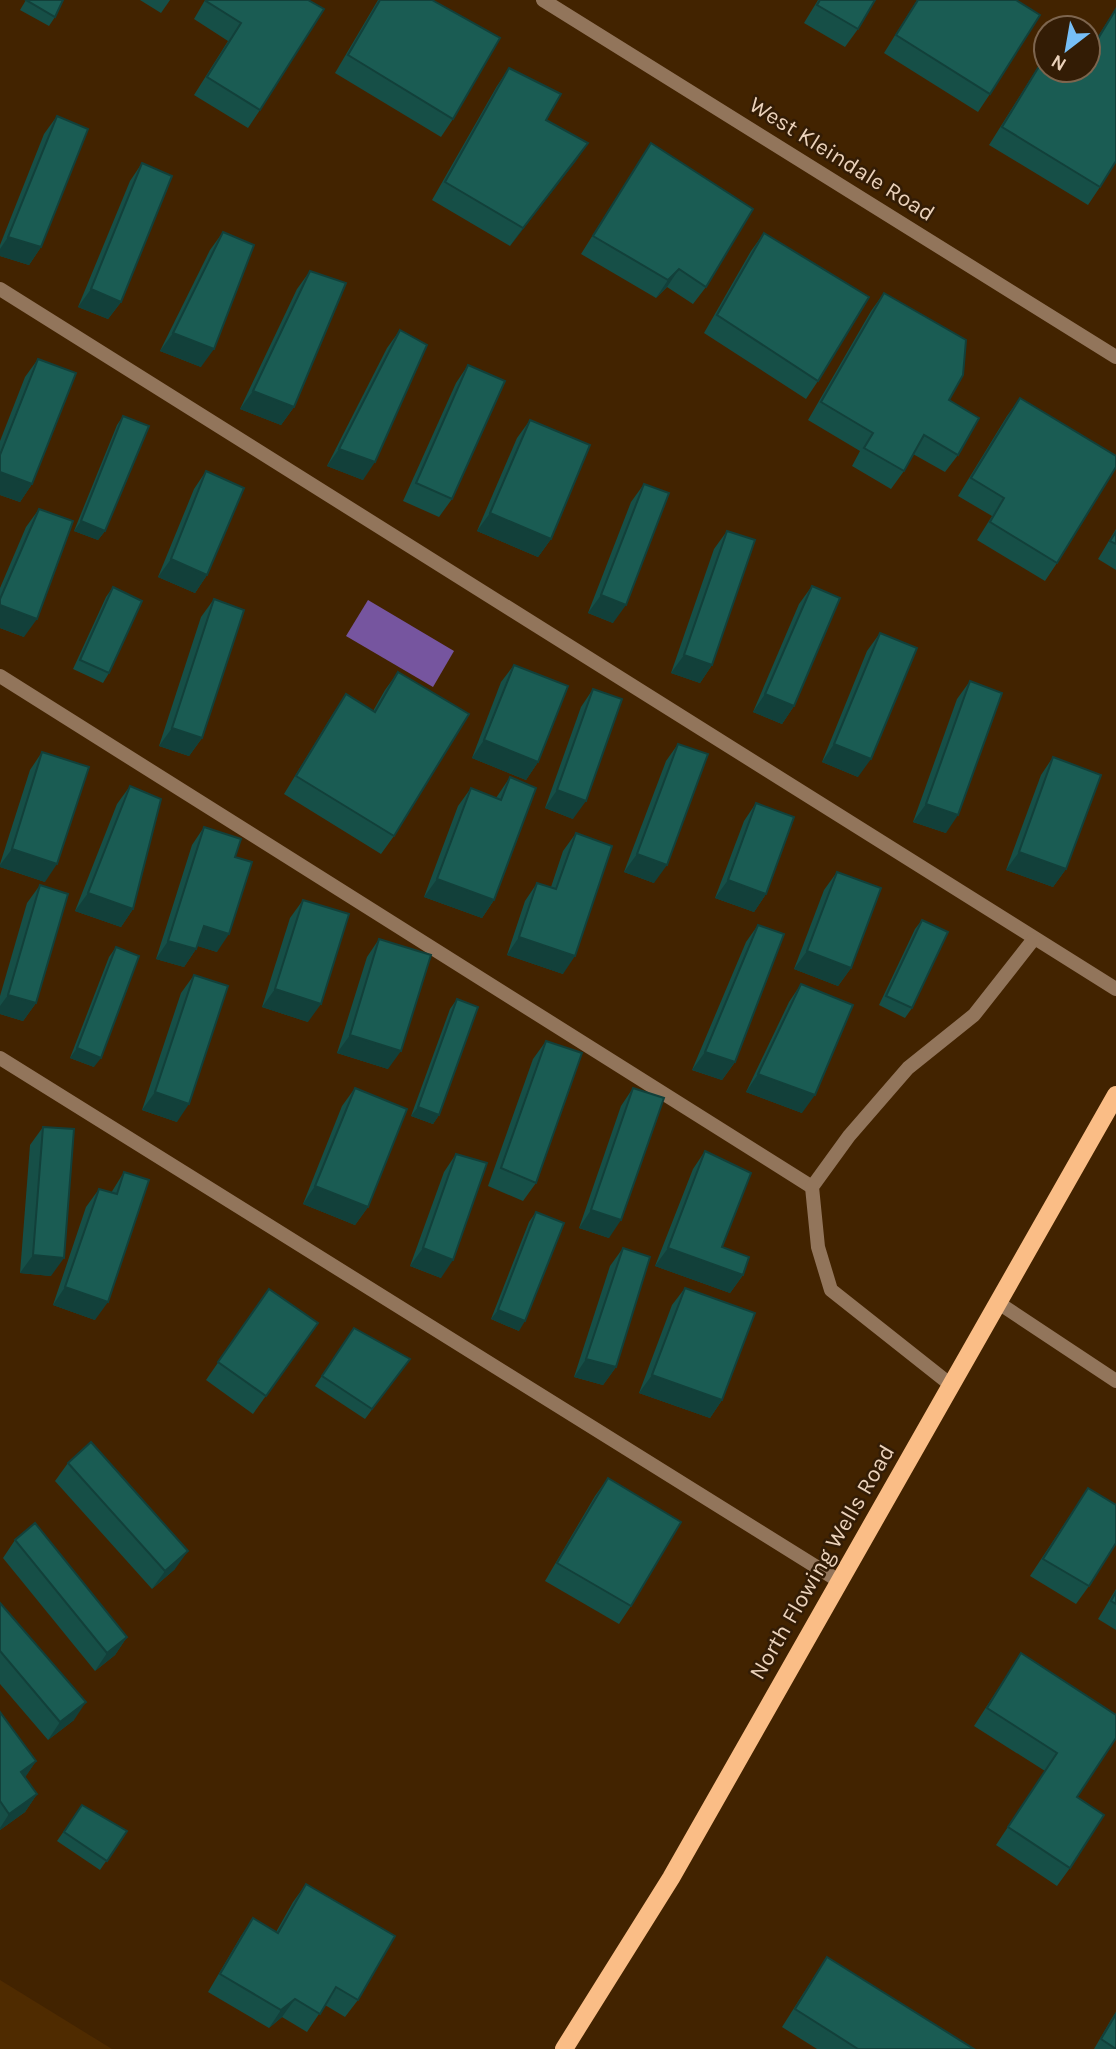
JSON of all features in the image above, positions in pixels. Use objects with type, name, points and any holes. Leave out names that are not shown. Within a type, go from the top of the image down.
[{"type":"main road","name":"North Flowing Wells Road","points":[[564,2049],[671,1878],[1116,1095]]},
{"type":"street","name":"West Kleindale Road","points":[[543,0],[1116,357]]},
{"type":"street","points":[[0,289],[1033,940],[1116,989]]},
{"type":"street","points":[[0,676],[812,1187]]},
{"type":"street","points":[[951,1385],[831,1290],[818,1247],[812,1187],[849,1136],[908,1068],[974,1015],[1033,940]]},
{"type":"street","points":[[0,1058],[839,1581]]},
{"type":"street","points":[[997,1302],[1116,1381]]},
{"type":"shaded area","points":[[368,600],[454,651],[433,687],[346,636]]},
{"type":"shaded area","points":[[0,1980],[112,2049],[0,2049]]},
{"type":"building","points":[[26,0],[63,0],[55,17]]},
{"type":"building","points":[[207,0],[308,0],[324,9],[260,110],[207,77],[241,23]]},
{"type":"building","points":[[380,0],[432,0],[500,38],[453,119],[348,55]]},
{"type":"building","points":[[820,0],[875,0],[858,29],[817,5]]},
{"type":"building","points":[[918,0],[1016,0],[1038,14],[1032,14],[1032,28],[990,94],[896,35]]},
{"type":"building","points":[[1116,9],[1116,161],[1100,187],[1002,127],[1032,78],[1032,84],[1102,84],[1102,32]]},
{"type":"building","points":[[509,68],[561,94],[546,120],[588,143],[523,228],[445,182]]},
{"type":"building","points":[[57,116],[88,129],[41,247],[8,237]]},
{"type":"building","points":[[651,143],[753,209],[706,287],[679,269],[668,280],[593,236]]},
{"type":"building","points":[[142,163],[172,176],[121,302],[91,289]]},
{"type":"building","points":[[223,232],[254,245],[214,349],[173,333]]},
{"type":"building","points":[[764,233],[869,297],[818,381],[717,315]]},
{"type":"building","points":[[310,271],[346,283],[294,407],[253,391]]},
{"type":"building","points":[[884,293],[966,340],[963,375],[949,400],[979,418],[958,455],[924,435],[904,471],[864,448],[873,433],[821,402]]},
{"type":"building","points":[[400,330],[427,345],[375,462],[339,449]]},
{"type":"building","points":[[38,359],[76,373],[32,484],[0,472],[0,455]]},
{"type":"building","points":[[468,365],[505,381],[452,499],[416,483]]},
{"type":"building","points":[[1020,398],[1116,456],[1116,467],[1057,563],[990,522],[1004,498],[971,478]]},
{"type":"building","points":[[123,416],[149,426],[105,531],[81,521]]},
{"type":"building","points":[[530,420],[590,445],[551,539],[490,513]]},
{"type":"building","points":[[206,471],[244,488],[207,575],[171,559]]},
{"type":"building","points":[[644,484],[669,493],[626,605],[601,595]]},
{"type":"building","points":[[39,509],[73,521],[37,619],[0,605],[0,599]]},
{"type":"building","points":[[727,531],[755,540],[712,665],[684,655]]},
{"type":"building","points":[[1116,532],[1116,544],[1110,541]]},
{"type":"building","points":[[812,586],[840,598],[794,706],[765,694]]},
{"type":"building","points":[[113,587],[142,601],[109,673],[80,660]]},
{"type":"building","points":[[214,599],[244,610],[202,738],[172,728]]},
{"type":"building","points":[[880,633],[917,648],[871,759],[834,744]]},
{"type":"building","points":[[514,665],[568,686],[538,762],[484,740]]},
{"type":"building","points":[[398,672],[469,714],[394,836],[296,776],[346,694],[375,712]]},
{"type":"building","points":[[970,681],[1002,693],[958,815],[926,804]]},
{"type":"building","points":[[593,689],[622,699],[586,801],[557,790]]},
{"type":"building","points":[[678,744],[708,754],[667,865],[637,854]]},
{"type":"building","points":[[42,752],[89,767],[57,864],[12,849]]},
{"type":"building","points":[[1053,757],[1101,775],[1066,869],[1019,852]]},
{"type":"building","points":[[510,777],[536,788],[494,900],[437,879],[471,788],[501,800]]},
{"type":"building","points":[[130,786],[161,799],[133,909],[88,893]]},
{"type":"building","points":[[756,803],[794,817],[766,894],[728,880]]},
{"type":"building","points":[[204,827],[241,839],[235,857],[252,862],[229,934],[204,926],[196,949],[168,941]]},
{"type":"building","points":[[576,833],[612,846],[575,956],[519,937],[537,883],[556,889]]},
{"type":"building","points":[[837,872],[881,888],[851,968],[807,951]]},
{"type":"building","points":[[40,885],[68,894],[36,1003],[8,995]]},
{"type":"building","points":[[303,900],[349,914],[321,1004],[275,989]]},
{"type":"building","points":[[922,920],[948,932],[912,1008],[886,996]]},
{"type":"building","points":[[758,925],[784,934],[735,1062],[705,1052]]},
{"type":"building","points":[[379,939],[431,955],[401,1051],[350,1035]]},
{"type":"building","points":[[116,947],[139,956],[101,1058],[77,1048]]},
{"type":"building","points":[[194,975],[228,986],[189,1104],[155,1092]]},
{"type":"building","points":[[801,984],[853,1005],[815,1095],[758,1074]]},
{"type":"building","points":[[457,999],[478,1007],[439,1115],[418,1107]]},
{"type":"building","points":[[546,1041],[582,1053],[536,1183],[501,1168]]},
{"type":"building","points":[[355,1088],[407,1109],[368,1207],[315,1186]]},
{"type":"building","points":[[633,1088],[664,1098],[621,1220],[591,1210]]},
{"type":"building","points":[[43,1127],[74,1129],[64,1258],[33,1255]]},
{"type":"building","points":[[705,1151],[751,1173],[722,1247],[749,1257],[743,1275],[668,1248]]},
{"type":"building","points":[[456,1154],[487,1163],[453,1260],[423,1248]]},
{"type":"building","points":[[124,1172],[149,1180],[108,1302],[65,1287],[99,1189],[117,1194]]},
{"type":"building","points":[[536,1212],[564,1223],[525,1321],[498,1310]]},
{"type":"building","points":[[623,1248],[650,1257],[616,1367],[586,1359]]},
{"type":"building","points":[[685,1288],[755,1313],[722,1400],[652,1375]]},
{"type":"building","points":[[269,1289],[318,1323],[266,1396],[218,1362]]},
{"type":"building","points":[[354,1328],[410,1359],[372,1409],[322,1376]]},
{"type":"building","points":[[91,1442],[188,1551],[165,1571],[68,1463]]},
{"type":"building","points":[[608,1478],[681,1522],[631,1606],[557,1563]]},
{"type":"building","points":[[1088,1488],[1116,1505],[1116,1543],[1089,1586],[1043,1559]]},
{"type":"building","points":[[35,1523],[127,1637],[107,1653],[15,1540]]},
{"type":"building","points":[[0,1603],[86,1702],[60,1722],[0,1651]]},
{"type":"building","points":[[1021,1653],[1116,1715],[1116,1738],[1077,1797],[1104,1815],[1070,1868],[1008,1827],[1057,1753],[987,1708]]},
{"type":"building","points":[[0,1712],[36,1761],[21,1772],[37,1794],[9,1814],[0,1801]]},
{"type":"building","points":[[82,1805],[127,1831],[107,1861],[64,1832]]},
{"type":"building","points":[[306,1884],[395,1936],[358,2000],[336,1987],[320,2014],[295,1999],[281,2010],[220,1974],[253,1918],[278,1933]]},
{"type":"building","points":[[827,1957],[974,2049],[858,2049],[795,2009]]},
{"type":"building","points":[[1116,2014],[1116,2049],[1101,2039]]}]
